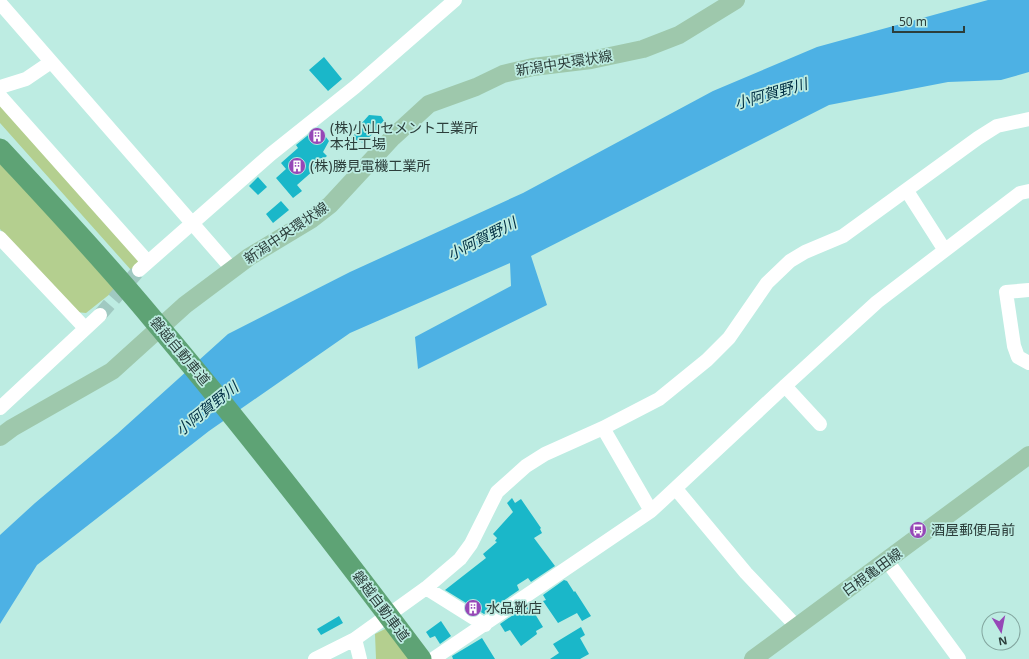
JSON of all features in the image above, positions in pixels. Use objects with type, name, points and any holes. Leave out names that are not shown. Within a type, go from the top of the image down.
[{"type":"highway","name":"磐越自動車道","points":[[0,149],[81,236],[151,316],[266,458],[421,659]]},
{"type":"main road","name":"新潟中央環状線","points":[[0,437],[18,424],[112,371],[185,305],[233,270],[249,256],[312,219],[330,205],[393,137],[429,104],[476,87],[503,74],[533,67],[591,60],[643,49],[679,35],[736,0]]},
{"type":"main road","name":"白根亀田線","points":[[753,659],[887,562],[1029,455]]},
{"type":"street","points":[[0,96],[143,266],[192,225],[271,154],[355,87],[454,0]]},
{"type":"street","points":[[0,3],[192,225],[233,270]]},
{"type":"street","points":[[0,87],[26,79],[50,62]]},
{"type":"street","points":[[315,659],[355,639],[426,588],[460,559],[470,544],[497,492],[526,466],[545,454],[602,428],[659,399],[707,360],[729,338],[767,283],[790,261],[804,252],[843,236],[978,138],[998,126],[1029,120]]},
{"type":"street","points":[[908,190],[944,249]]},
{"type":"street","points":[[433,659],[651,511],[784,386],[877,302],[944,249],[1020,194],[1029,191]]},
{"type":"street","points":[[0,238],[85,328]]},
{"type":"street","points":[[1029,290],[1006,292],[1014,346],[1018,357],[1029,362]]},
{"type":"street","points":[[0,408],[100,315]]},
{"type":"street","points":[[784,386],[820,424]]},
{"type":"street","points":[[602,428],[651,511]]},
{"type":"street","points":[[676,489],[746,573],[797,627]]},
{"type":"street","points":[[887,562],[959,659]]},
{"type":"street","points":[[426,588],[484,625]]},
{"type":"street","points":[[355,639],[360,659]]},
{"type":"green space","points":[[0,99],[142,261],[131,270],[0,123]]},
{"type":"green space","points":[[0,164],[36,201],[115,290],[86,313],[76,312],[0,229]]},
{"type":"green space","points":[[389,627],[410,659],[376,659],[375,634]]},
{"type":"water","name":"小阿賀野川","points":[[988,0],[1029,0],[1029,72],[1001,80],[948,82],[829,105],[531,256],[547,305],[418,369],[415,337],[511,286],[510,263],[350,333],[209,431],[37,565],[0,624],[0,535],[35,503],[117,434],[228,334],[350,272],[523,193],[713,91],[817,47]]},
{"type":"building","points":[[324,57],[342,79],[328,91],[309,70]]},
{"type":"building","points":[[369,115],[381,116],[384,121],[378,126],[380,128],[362,143],[361,141],[356,144],[351,138],[363,126],[361,124]]},
{"type":"building","points":[[318,127],[329,141],[323,152],[327,156],[312,168],[314,170],[297,185],[302,191],[293,198],[276,178],[286,169],[281,163],[298,148],[296,145]]},
{"type":"building","points":[[258,177],[267,187],[258,195],[249,186]]},
{"type":"building","points":[[281,201],[289,210],[273,223],[266,214]]},
{"type":"building","points":[[512,498],[515,503],[521,499],[541,528],[542,533],[534,538],[555,566],[531,582],[528,578],[517,585],[519,590],[484,614],[445,590],[486,558],[483,554],[497,542],[495,541],[497,538],[493,534],[513,512],[507,503]]},
{"type":"building","points":[[564,580],[567,581],[574,592],[575,591],[591,616],[582,621],[577,613],[558,623],[543,601],[546,600],[543,595]]},
{"type":"building","points":[[529,604],[543,627],[536,631],[537,634],[521,646],[510,630],[505,632],[500,624]]},
{"type":"building","points":[[339,616],[343,623],[321,635],[317,629]]},
{"type":"building","points":[[441,621],[451,636],[440,644],[435,636],[430,638],[426,632]]},
{"type":"building","points":[[581,627],[585,635],[580,638],[589,654],[580,659],[550,659],[559,653],[553,644]]},
{"type":"building","points":[[482,638],[495,659],[453,659],[452,656]]},
{"type":"tunnel","points":[[100,315],[139,270]]},
{"type":"place","name":"(株)小山セメント工業所 本社工場","points":[[317,136]]},
{"type":"place","name":"(株)勝見電機工業所","points":[[297,166]]},
{"type":"place","name":"酒屋郵便局前","points":[[918,530]]},
{"type":"place","name":"水品靴店","points":[[473,608]]}]
